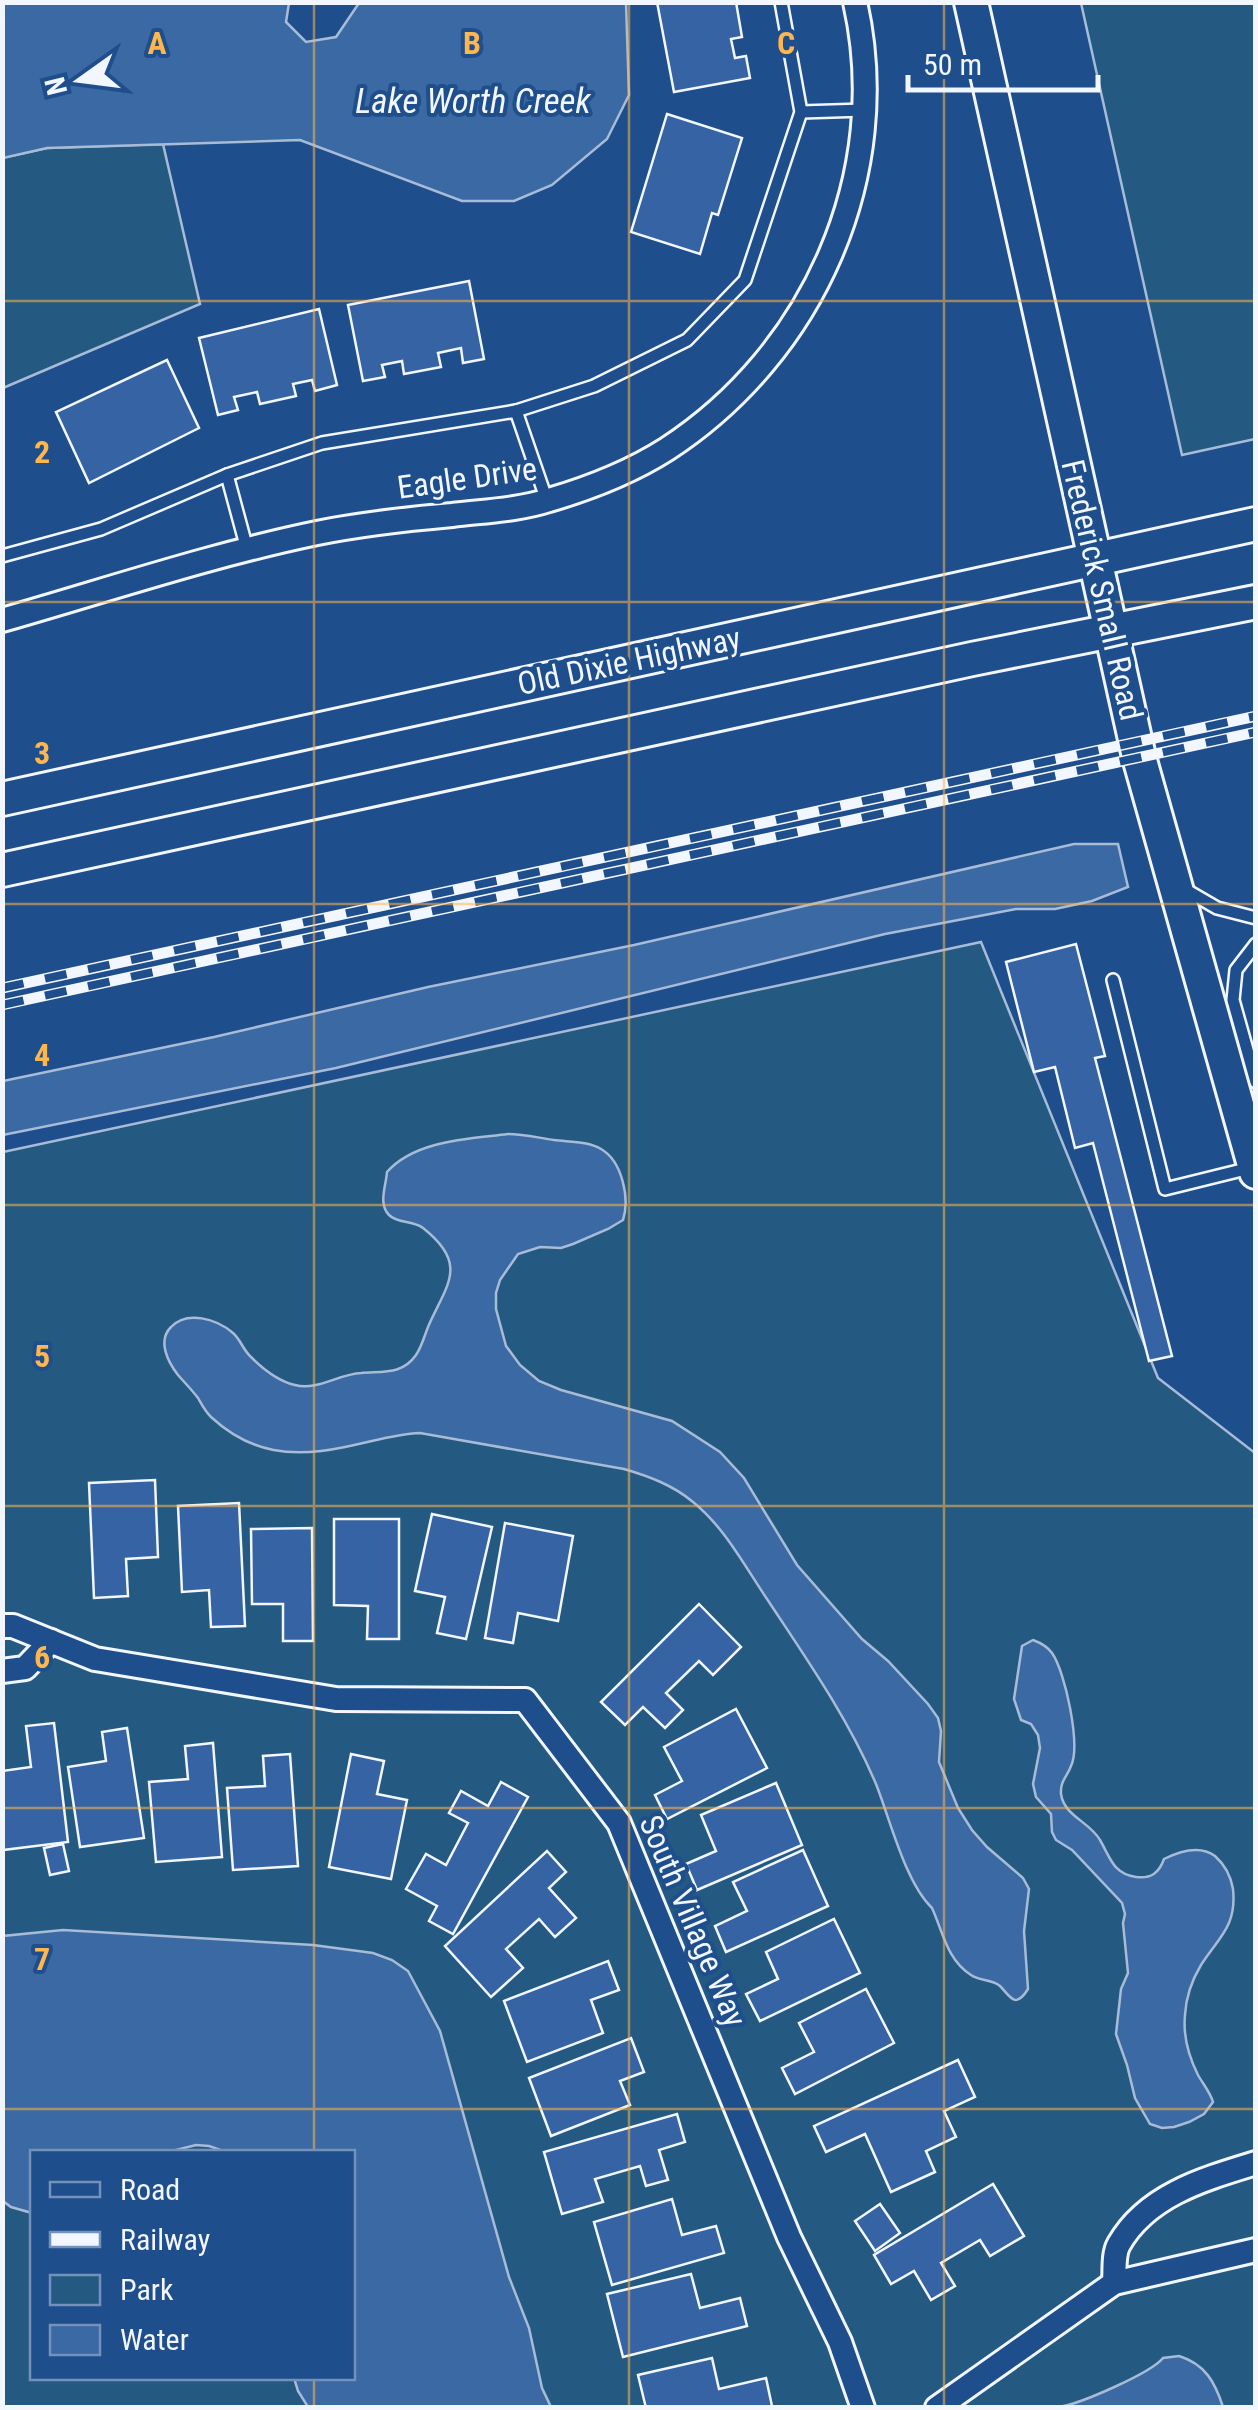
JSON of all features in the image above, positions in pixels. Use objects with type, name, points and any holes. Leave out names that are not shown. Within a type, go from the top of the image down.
[{"type":"main road","name":"Frederick Small Road","points":[[971,2],[1140,758],[1245,1112],[1255,1169]]},
{"type":"main road","name":"Old Dixie Highway","points":[[2,798],[1256,524]]},
{"type":"main road","points":[[2,870],[953,663],[1256,602]]},
{"type":"street","name":"Eagle Drive","points":[[2,620],[320,532],[510,509],[546,501],[600,484],[667,449],[712,416],[757,373],[792,328],[836,245],[860,155],[864,110],[860,24],[855,2]]},
{"type":"street","name":"South Village Way","points":[[2,1626],[12,1626],[95,1659],[336,1699],[525,1700],[619,1824],[789,2237],[840,2342],[863,2408]]},
{"type":"street","points":[[2,1671],[25,1668],[51,1641]]},
{"type":"street","points":[[1114,2282],[1116,2247],[1150,2207],[1199,2180],[1256,2163]]},
{"type":"street","points":[[937,2408],[1114,2282],[1256,2250]]},
{"type":"lane","points":[[2,556],[101,529],[227,476],[322,443],[516,411],[594,386],[688,340],[745,280],[801,112],[781,2]]},
{"type":"lane","points":[[801,112],[864,110]]},
{"type":"lane","points":[[516,411],[546,501]]},
{"type":"lane","points":[[227,476],[247,550]]},
{"type":"lane","points":[[1175,884],[1216,908],[1256,918]]},
{"type":"lane","points":[[1256,944],[1236,970],[1233,1000],[1256,1082]]},
{"type":"lane","points":[[1113,980],[1164,1189],[1255,1169]]},
{"type":"green space","points":[[1081,3],[1255,3],[1255,439],[1182,455]]},
{"type":"green space","points":[[163,144],[200,304],[3,388],[2,158],[47,148]]},
{"type":"green space","points":[[981,942],[1158,1378],[1255,1453],[1255,2407],[3,2407],[3,1152]]},
{"type":"water","name":"Lake Worth Creek","points":[[2,3],[289,3],[286,22],[306,42],[336,37],[359,3],[626,3],[629,95],[607,139],[552,185],[514,201],[462,201],[300,140],[47,148],[3,158]]},
{"type":"water","points":[[1074,844],[1118,844],[1128,887],[1092,901],[1055,909],[1016,909],[885,934],[336,1068],[3,1135],[3,1081],[634,945]]},
{"type":"water","points":[[508,1134],[596,1146],[619,1171],[625,1201],[623,1220],[608,1229],[561,1248],[540,1247],[518,1254],[496,1293],[506,1346],[539,1381],[672,1421],[720,1452],[744,1478],[797,1565],[862,1639],[928,1704],[938,1718],[939,1762],[958,1808],[972,1830],[1023,1878],[1029,1889],[1024,1931],[1028,1989],[1020,1999],[1013,1999],[997,1984],[974,1977],[956,1962],[932,1908],[906,1867],[876,1784],[839,1712],[733,1548],[715,1523],[685,1496],[624,1469],[420,1433],[308,1452],[257,1446],[211,1417],[171,1364],[164,1345],[167,1333],[178,1322],[193,1318],[211,1320],[226,1328],[261,1366],[295,1385],[312,1386],[353,1374],[405,1366],[416,1355],[447,1287],[450,1265],[446,1253],[423,1228],[393,1218],[386,1211],[383,1200],[387,1172],[427,1147]]},
{"type":"water","points":[[1033,1640],[1044,1645],[1057,1662],[1070,1708],[1074,1756],[1061,1790],[1067,1808],[1096,1834],[1113,1864],[1128,1875],[1150,1876],[1164,1859],[1196,1850],[1215,1856],[1225,1867],[1232,1885],[1234,1902],[1229,1922],[1195,1977],[1185,2015],[1189,2053],[1213,2102],[1204,2114],[1174,2127],[1150,2124],[1135,2098],[1116,2034],[1121,1989],[1128,1973],[1122,1903],[1072,1850],[1056,1840],[1051,1814],[1036,1797],[1033,1784],[1040,1748],[1038,1735],[1031,1724],[1021,1720],[1014,1699],[1022,1646]]},
{"type":"water","points":[[63,1930],[313,1945],[373,1953],[408,1971],[440,2031],[509,2277],[529,2328],[542,2388],[551,2407],[308,2407],[295,2380],[355,2380],[355,2150],[220,2150],[196,2145],[176,2150],[30,2150],[30,2212],[3,2201],[3,1936]]},
{"type":"water","points":[[1179,2356],[1208,2375],[1223,2407],[1059,2407],[1114,2387],[1163,2358]]},
{"type":"building","points":[[657,2],[736,2],[742,37],[731,39],[735,58],[746,56],[750,78],[674,92]]},
{"type":"building","points":[[667,114],[742,138],[718,215],[712,213],[700,254],[631,232]]},
{"type":"building","points":[[469,281],[484,359],[463,363],[461,348],[438,353],[441,367],[404,374],[402,361],[382,365],[385,377],[363,381],[348,305]]},
{"type":"building","points":[[319,309],[337,385],[315,391],[312,380],[293,384],[296,396],[260,404],[257,392],[234,397],[238,410],[218,415],[199,338]]},
{"type":"building","points":[[167,360],[199,428],[89,483],[56,412]]},
{"type":"building","points":[[1076,944],[1105,1056],[1095,1058],[1172,1356],[1149,1361],[1093,1143],[1075,1148],[1055,1067],[1034,1072],[1006,962]]},
{"type":"building","points":[[155,1480],[158,1557],[126,1559],[128,1596],[94,1598],[89,1483]]},
{"type":"building","points":[[239,1503],[245,1626],[211,1627],[209,1590],[182,1592],[178,1506]]},
{"type":"building","points":[[432,1514],[492,1527],[466,1639],[437,1633],[445,1597],[415,1591]]},
{"type":"building","points":[[334,1519],[399,1519],[399,1639],[367,1639],[368,1606],[334,1605]]},
{"type":"building","points":[[505,1523],[573,1536],[558,1621],[518,1613],[513,1643],[485,1638]]},
{"type":"building","points":[[312,1528],[313,1641],[283,1641],[283,1604],[252,1604],[251,1529]]},
{"type":"building","points":[[699,1604],[741,1647],[713,1675],[699,1661],[666,1693],[683,1710],[665,1728],[643,1707],[625,1725],[601,1702]]},
{"type":"building","points":[[736,1709],[767,1768],[667,1819],[655,1795],[682,1781],[664,1747]]},
{"type":"building","points":[[54,1723],[68,1842],[3,1850],[2,1771],[31,1767],[26,1726]]},
{"type":"building","points":[[127,1728],[144,1838],[80,1847],[68,1767],[106,1761],[102,1732]]},
{"type":"building","points":[[213,1743],[222,1857],[156,1862],[149,1782],[188,1779],[185,1746]]},
{"type":"building","points":[[290,1754],[298,1866],[233,1870],[227,1788],[265,1786],[263,1756]]},
{"type":"building","points":[[351,1754],[384,1761],[377,1794],[407,1800],[391,1879],[329,1867]]},
{"type":"building","points":[[501,1782],[528,1797],[453,1934],[429,1921],[437,1906],[406,1889],[426,1854],[446,1865],[468,1823],[449,1813],[461,1791],[488,1806]]},
{"type":"building","points":[[776,1783],[802,1845],[697,1890],[686,1864],[716,1851],[701,1815]]},
{"type":"building","points":[[63,1844],[69,1871],[50,1875],[44,1848]]},
{"type":"building","points":[[803,1850],[828,1906],[726,1952],[715,1926],[747,1911],[733,1882]]},
{"type":"building","points":[[547,1851],[566,1872],[549,1888],[576,1918],[555,1937],[539,1919],[506,1949],[523,1968],[491,1997],[445,1946]]},
{"type":"building","points":[[834,1919],[860,1973],[760,2021],[746,1994],[778,1979],[766,1952]]},
{"type":"building","points":[[608,1961],[619,1990],[591,2000],[603,2033],[527,2062],[504,2001]]},
{"type":"building","points":[[866,1989],[894,2043],[795,2094],[782,2068],[814,2052],[799,2023]]},
{"type":"building","points":[[631,2038],[644,2072],[620,2081],[630,2105],[551,2136],[529,2078]]},
{"type":"building","points":[[958,2060],[975,2097],[944,2111],[956,2137],[926,2151],[935,2172],[891,2192],[865,2134],[826,2152],[814,2126]]},
{"type":"building","points":[[677,2114],[685,2142],[659,2150],[668,2180],[646,2186],[640,2166],[595,2179],[603,2202],[562,2214],[544,2152]]},
{"type":"building","points":[[993,2184],[1024,2236],[990,2256],[980,2240],[941,2263],[955,2286],[931,2300],[914,2271],[891,2284],[874,2255]]},
{"type":"building","points":[[672,2199],[682,2235],[716,2226],[724,2253],[612,2285],[594,2222]]},
{"type":"building","points":[[880,2204],[900,2233],[875,2251],[855,2221]]},
{"type":"building","points":[[691,2274],[700,2308],[740,2298],[747,2326],[623,2357],[607,2294]]},
{"type":"building","points":[[712,2358],[719,2389],[766,2378],[772,2406],[646,2408],[638,2375]]},
{"type":"railway","points":[[2,988],[1256,716]]},
{"type":"railway","points":[[2,1005],[1256,732]]}]
